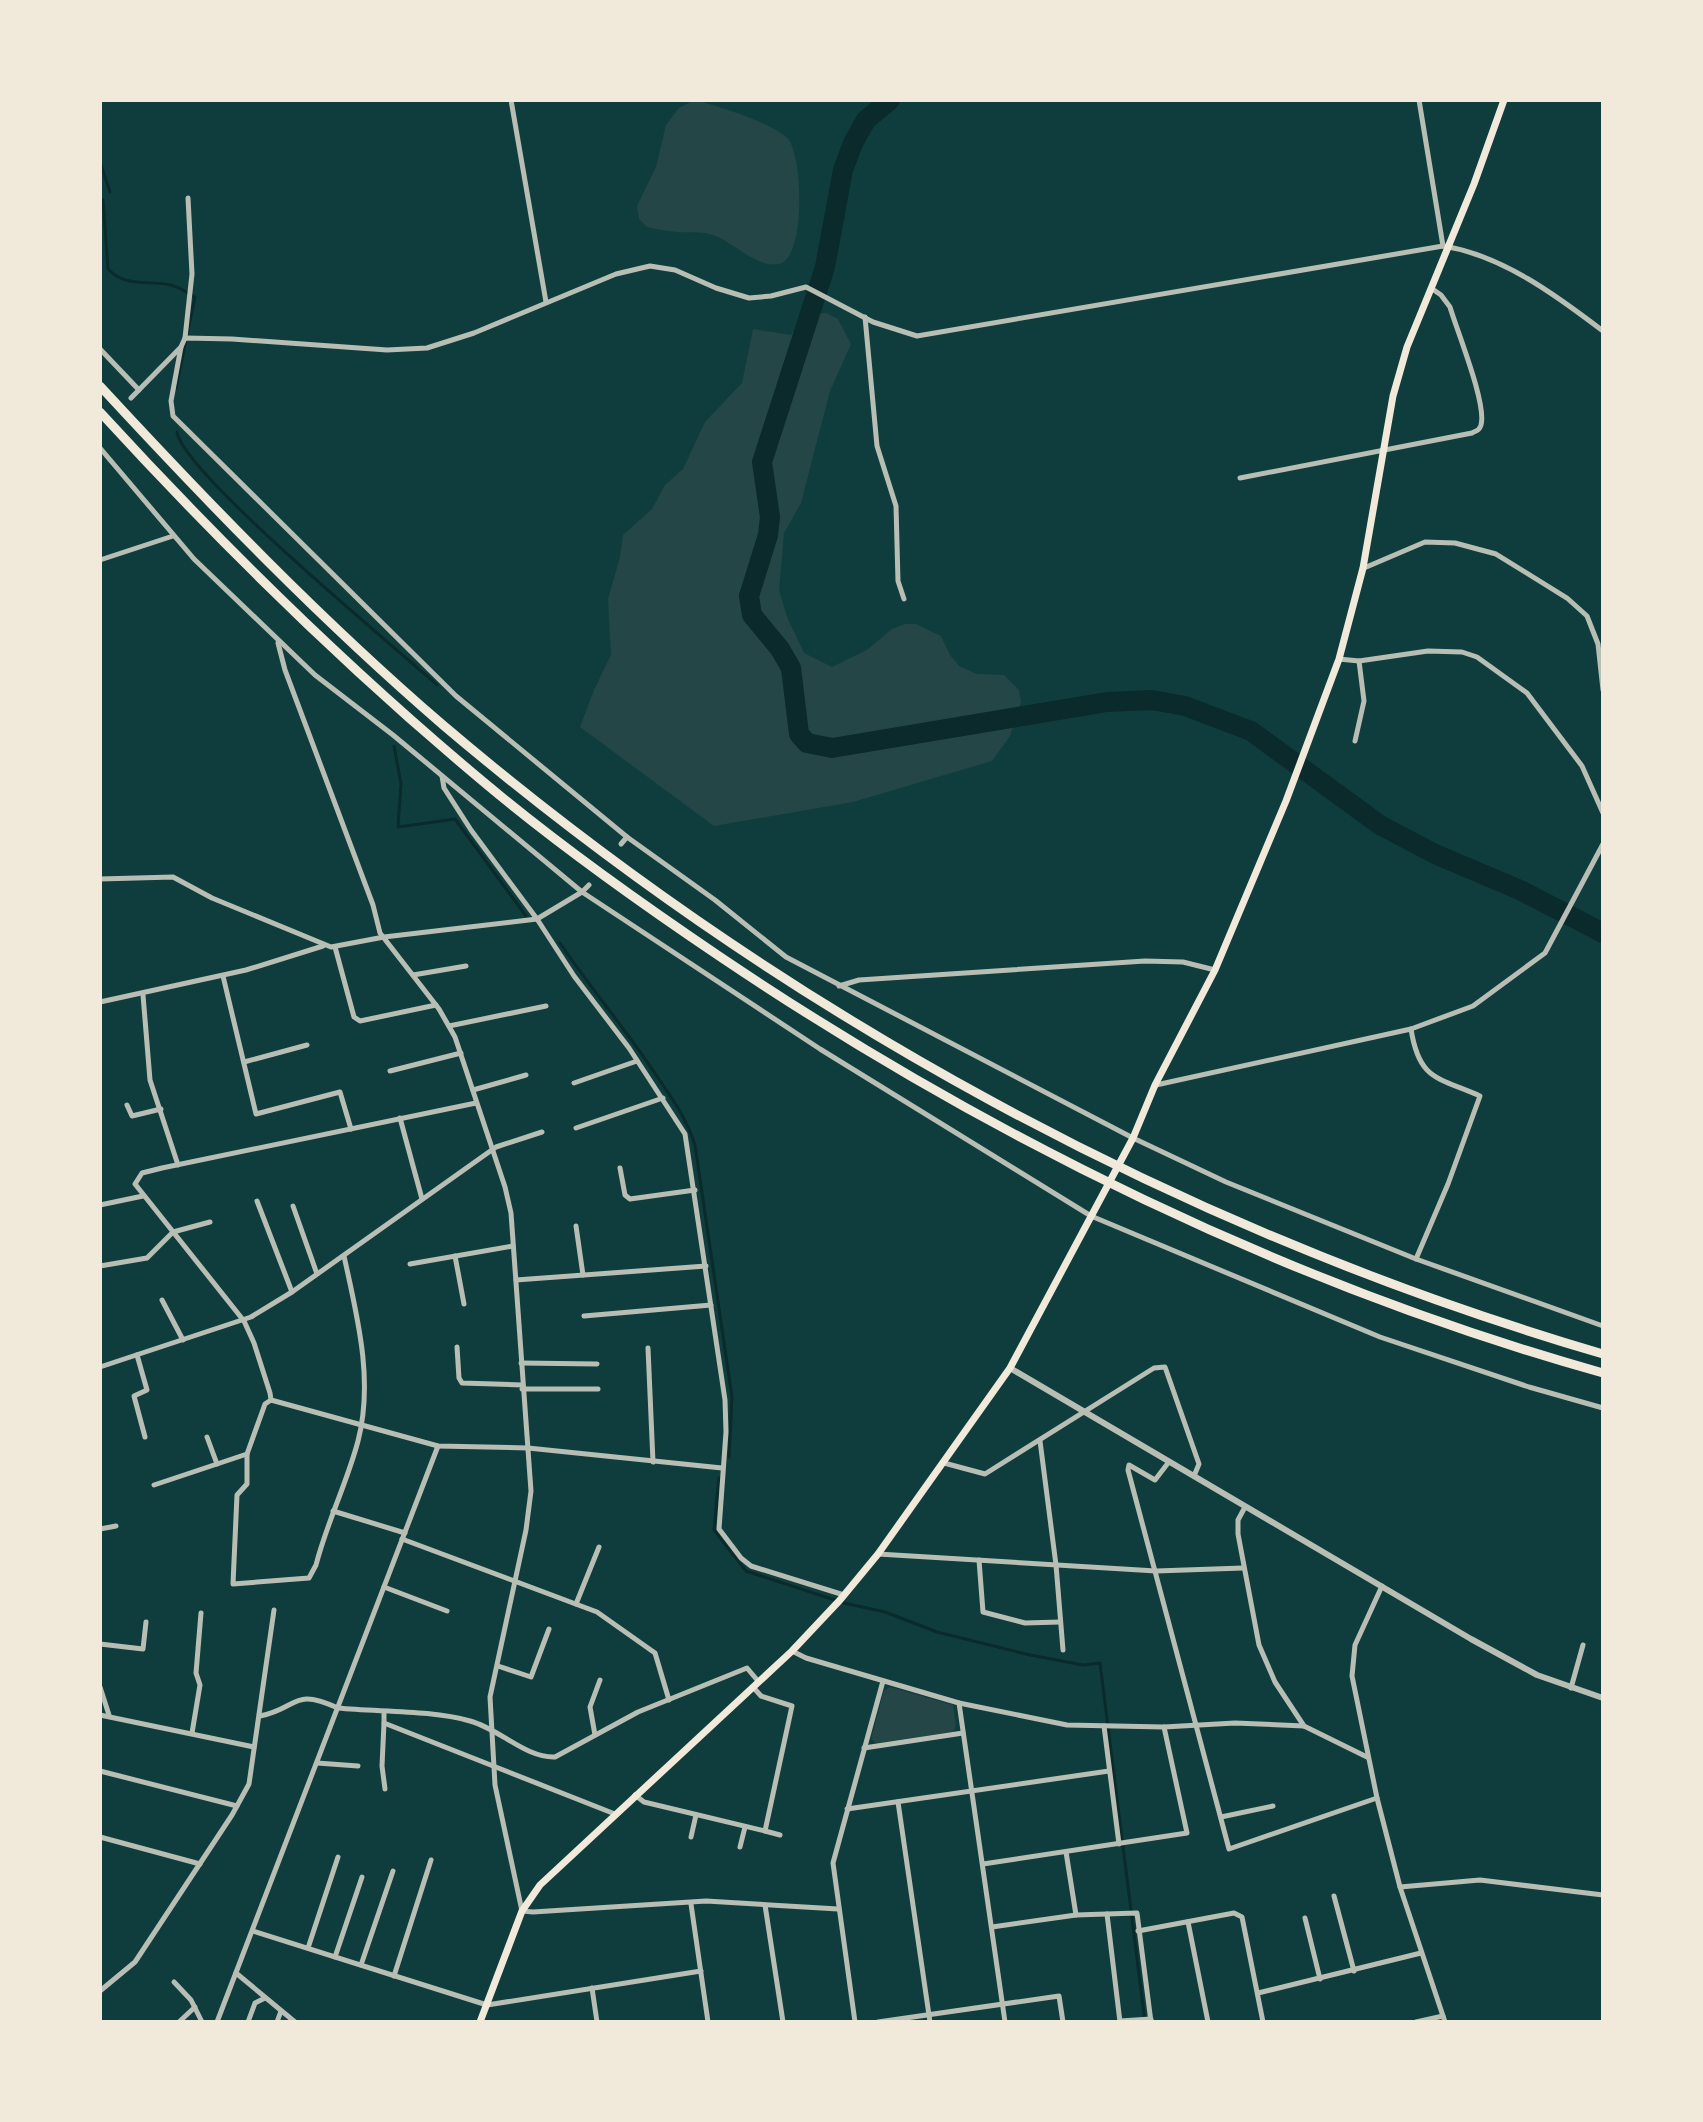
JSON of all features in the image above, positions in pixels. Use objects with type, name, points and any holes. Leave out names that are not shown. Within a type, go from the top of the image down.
[{"type":"highway","points":[[100,386],[244,538],[347,639],[441,723],[588,841],[775,973],[935,1071],[1127,1170],[1282,1241],[1345,1266],[1492,1320],[1603,1354]]},
{"type":"highway","points":[[100,412],[242,562],[351,667],[489,787],[660,917],[846,1039],[1003,1129],[1173,1213],[1430,1317],[1603,1373]]},
{"type":"main road","points":[[480,2022],[522,1911],[540,1885],[792,1651],[878,1554],[1010,1368],[1133,1138],[1155,1085],[1215,970],[1286,801],[1339,659],[1363,568],[1383,449],[1407,347],[1504,100]]},
{"type":"street","points":[[511,100],[546,302]]},
{"type":"street","points":[[1419,100],[1446,247]]},
{"type":"street","points":[[188,198],[192,242],[191,287],[185,338],[171,401],[173,416],[456,696],[627,837],[715,900],[786,957],[1133,1138],[1226,1182],[1416,1259],[1603,1326]]},
{"type":"street","points":[[185,338],[414,350],[474,333],[616,274],[650,266],[675,270],[749,298],[801,288],[811,290],[903,333],[922,335],[1208,284],[1446,247],[1465,250],[1533,281],[1603,331]]},
{"type":"street","points":[[1240,478],[1478,430],[1481,423],[1477,391],[1450,307],[1431,288]]},
{"type":"street","points":[[865,316],[877,446],[896,506],[898,581],[904,599]]},
{"type":"street","points":[[131,398],[181,347]]},
{"type":"street","points":[[100,349],[139,390]]},
{"type":"street","points":[[100,448],[173,536],[225,592],[315,675],[442,775],[582,892],[820,1049],[1091,1216],[1380,1337],[1529,1387],[1603,1408]]},
{"type":"street","points":[[100,560],[173,536]]},
{"type":"street","points":[[1363,568],[1425,542],[1455,543],[1496,554],[1577,606],[1591,623],[1601,644],[1603,690]]},
{"type":"street","points":[[278,642],[285,670],[373,905],[378,930],[449,1026],[461,1053],[505,1187],[516,1280],[531,1491],[516,1581],[490,1697],[494,1767],[501,1815],[522,1911],[706,1901],[838,1909]]},
{"type":"street","points":[[1339,659],[1359,661],[1401,653],[1462,652],[1493,667],[1527,693],[1572,751],[1603,813]]},
{"type":"street","points":[[1355,741],[1364,701],[1359,661]]},
{"type":"street","points":[[442,775],[444,788],[471,830],[637,1061],[685,1134],[725,1400],[726,1432],[718,1525],[741,1558],[751,1566],[839,1601]]},
{"type":"street","points":[[621,844],[627,837]]},
{"type":"street","points":[[1155,1085],[1411,1029],[1451,1016],[1479,1002],[1539,958],[1588,876],[1603,844]]},
{"type":"street","points":[[100,879],[173,877],[212,898],[324,946],[335,947],[384,937],[537,919],[589,885]]},
{"type":"street","points":[[100,1002],[223,976],[324,946]]},
{"type":"street","points":[[335,947],[354,1017],[360,1021],[436,1005]]},
{"type":"street","points":[[838,986],[859,980],[1145,961],[1183,962],[1215,970]]},
{"type":"street","points":[[413,975],[466,966]]},
{"type":"street","points":[[223,976],[256,1114],[340,1092],[351,1129]]},
{"type":"street","points":[[143,995],[150,1080],[178,1165]]},
{"type":"street","points":[[449,1026],[546,1006]]},
{"type":"street","points":[[1411,1029],[1414,1051],[1427,1073],[1480,1096],[1416,1259]]},
{"type":"street","points":[[244,1062],[307,1045]]},
{"type":"street","points":[[390,1071],[461,1053]]},
{"type":"street","points":[[574,1083],[637,1061]]},
{"type":"street","points":[[473,1090],[526,1075]]},
{"type":"street","points":[[576,1128],[663,1098]]},
{"type":"street","points":[[271,1400],[244,1321],[135,1184],[142,1173],[476,1103]]},
{"type":"street","points":[[127,1105],[132,1116],[161,1109]]},
{"type":"street","points":[[400,1118],[422,1199]]},
{"type":"street","points":[[100,1367],[244,1321],[344,1256],[491,1150],[542,1132]]},
{"type":"street","points":[[620,1168],[625,1195],[630,1199],[695,1190]]},
{"type":"street","points":[[100,1205],[144,1196]]},
{"type":"street","points":[[257,1201],[292,1292]]},
{"type":"street","points":[[293,1206],[317,1274]]},
{"type":"street","points":[[100,1266],[147,1258],[173,1232],[210,1222]]},
{"type":"street","points":[[576,1226],[583,1275]]},
{"type":"street","points":[[410,1264],[513,1246]]},
{"type":"street","points":[[271,1400],[265,1404],[247,1454],[247,1484],[237,1495],[233,1584],[309,1578],[316,1565],[361,1427],[365,1386],[358,1322],[344,1256]]},
{"type":"street","points":[[455,1256],[464,1304]]},
{"type":"street","points":[[516,1280],[706,1266]]},
{"type":"street","points":[[162,1300],[183,1340]]},
{"type":"street","points":[[584,1316],[711,1305]]},
{"type":"street","points":[[457,1347],[462,1383],[598,1389]]},
{"type":"street","points":[[648,1348],[653,1462]]},
{"type":"street","points":[[137,1355],[147,1390],[134,1396],[145,1437]]},
{"type":"street","points":[[521,1363],[597,1364]]},
{"type":"street","points":[[944,1463],[985,1474],[1154,1368],[1165,1367],[1199,1464],[1194,1476]]},
{"type":"street","points":[[1010,1368],[1168,1463],[1537,1675],[1603,1698]]},
{"type":"street","points":[[271,1400],[438,1446],[528,1448],[722,1468]]},
{"type":"street","points":[[207,1437],[217,1464]]},
{"type":"street","points":[[1040,1441],[1063,1650]]},
{"type":"street","points":[[217,2022],[438,1446]]},
{"type":"street","points":[[154,1485],[247,1454]]},
{"type":"street","points":[[1168,1463],[1155,1480],[1129,1465],[1128,1470],[1229,1849],[1377,1798]]},
{"type":"street","points":[[1245,1507],[1238,1520],[1243,1568],[1265,1664],[1304,1726]]},
{"type":"street","points":[[333,1511],[597,1612],[655,1653],[669,1700]]},
{"type":"street","points":[[100,1529],[116,1526]]},
{"type":"street","points":[[576,1604],[599,1547]]},
{"type":"street","points":[[878,1554],[1156,1571],[1243,1568]]},
{"type":"street","points":[[979,1560],[983,1612],[1025,1623],[1060,1622]]},
{"type":"street","points":[[1382,1586],[1355,1645],[1352,1676],[1377,1798],[1400,1887],[1444,2019],[1416,2022]]},
{"type":"street","points":[[384,1587],[447,1611]]},
{"type":"street","points":[[100,1991],[135,1962],[249,1784],[274,1610]]},
{"type":"street","points":[[192,1733],[200,1685],[196,1673],[201,1613]]},
{"type":"street","points":[[100,1644],[143,1649],[146,1622]]},
{"type":"street","points":[[498,1666],[531,1677],[549,1629]]},
{"type":"street","points":[[1571,1688],[1583,1645]]},
{"type":"street","points":[[792,1651],[806,1658],[959,1703],[1035,1721],[1104,1726],[1304,1726],[1368,1757]]},
{"type":"street","points":[[260,1716],[302,1697],[338,1708],[451,1716],[492,1728],[540,1758],[555,1757],[638,1712],[747,1668],[761,1696],[792,1706],[765,1831]]},
{"type":"street","points":[[595,1735],[590,1707],[600,1680]]},
{"type":"street","points":[[855,2022],[833,1863],[883,1681]]},
{"type":"street","points":[[100,1687],[109,1715]]},
{"type":"street","points":[[959,1703],[1005,2022]]},
{"type":"street","points":[[384,1713],[382,1766],[385,1789]]},
{"type":"street","points":[[100,1715],[254,1747]]},
{"type":"street","points":[[384,1723],[615,1814]]},
{"type":"street","points":[[1104,1726],[1119,1844]]},
{"type":"street","points":[[983,1864],[1187,1833],[1164,1727]]},
{"type":"street","points":[[864,1748],[963,1733]]},
{"type":"street","points":[[317,1763],[358,1766]]},
{"type":"street","points":[[100,1771],[237,1806]]},
{"type":"street","points":[[847,1809],[1109,1771]]},
{"type":"street","points":[[635,1795],[644,1802],[780,1835]]},
{"type":"street","points":[[898,1802],[930,2022]]},
{"type":"street","points":[[1221,1817],[1273,1806]]},
{"type":"street","points":[[691,1837],[696,1815]]},
{"type":"street","points":[[740,1847],[745,1827]]},
{"type":"street","points":[[100,1837],[200,1864]]},
{"type":"street","points":[[1066,1852],[1076,1915]]},
{"type":"street","points":[[308,1948],[338,1857]]},
{"type":"street","points":[[394,1976],[431,1860]]},
{"type":"street","points":[[361,1965],[393,1871]]},
{"type":"street","points":[[335,1957],[362,1877]]},
{"type":"street","points":[[1400,1887],[1480,1880],[1603,1895]]},
{"type":"street","points":[[1334,1896],[1354,1971]]},
{"type":"street","points":[[691,1904],[708,2022]]},
{"type":"street","points":[[765,1905],[783,2022]]},
{"type":"street","points":[[992,1927],[1076,1915],[1137,1913],[1150,2020],[1120,2022],[1107,1914]]},
{"type":"street","points":[[1138,1931],[1234,1913],[1242,1917],[1263,2022]]},
{"type":"street","points":[[1305,1918],[1320,1979]]},
{"type":"street","points":[[1188,1922],[1208,2022]]},
{"type":"street","points":[[253,1931],[487,2005],[701,1971]]},
{"type":"street","points":[[1258,1993],[1421,1953]]},
{"type":"street","points":[[236,1973],[295,2022]]},
{"type":"street","points":[[174,1982],[191,2000],[202,2022]]},
{"type":"street","points":[[592,1988],[597,2022]]},
{"type":"street","points":[[878,2022],[1059,1996],[1063,2022]]},
{"type":"street","points":[[248,2022],[255,2003],[265,1998]]},
{"type":"street","points":[[179,2022],[195,2007]]},
{"type":"street","points":[[277,2022],[281,2011]]},
{"type":"shaded area","points":[[694,100],[758,121],[788,139],[797,165],[798,226],[788,258],[779,264],[763,263],[713,235],[647,227],[639,219],[637,206],[656,167],[666,125],[679,108]]},
{"type":"shaded area","points":[[826,313],[838,319],[851,344],[830,391],[801,503],[784,533],[779,590],[787,617],[804,653],[832,667],[867,650],[892,629],[916,624],[941,636],[959,666],[977,674],[1004,675],[1019,690],[1021,702],[1010,736],[992,761],[853,802],[714,826],[580,727],[611,655],[608,599],[623,535],[652,509],[665,485],[683,469],[705,422],[742,383],[753,329],[791,335],[803,316]]},
{"type":"shaded area","points":[[890,1687],[953,1705],[956,1726],[953,1732],[876,1743],[871,1739],[884,1691]]},
{"type":"waterway","points":[[890,100],[866,120],[843,170],[825,267],[762,462],[770,517],[768,535],[749,596],[752,615],[780,649],[791,668],[799,734],[807,743],[832,748],[1107,702],[1152,700],[1185,706],[1251,731],[1380,825],[1435,854],[1520,890],[1603,933]]},
{"type":"waterway","points":[[100,162],[110,192]]},
{"type":"waterway","points":[[103,200],[108,269],[122,279],[171,285],[195,297],[176,388]]},
{"type":"waterway","points":[[177,432],[188,453],[214,484],[338,600],[437,685]]},
{"type":"waterway","points":[[394,746],[401,784],[398,827],[455,819],[526,916]]},
{"type":"waterway","points":[[560,943],[671,1096],[695,1145],[732,1397],[729,1457]]},
{"type":"waterway","points":[[719,1478],[714,1530],[746,1571],[844,1603],[885,1612],[937,1632],[1030,1655],[1083,1665],[1100,1663],[1145,2022]]}]
